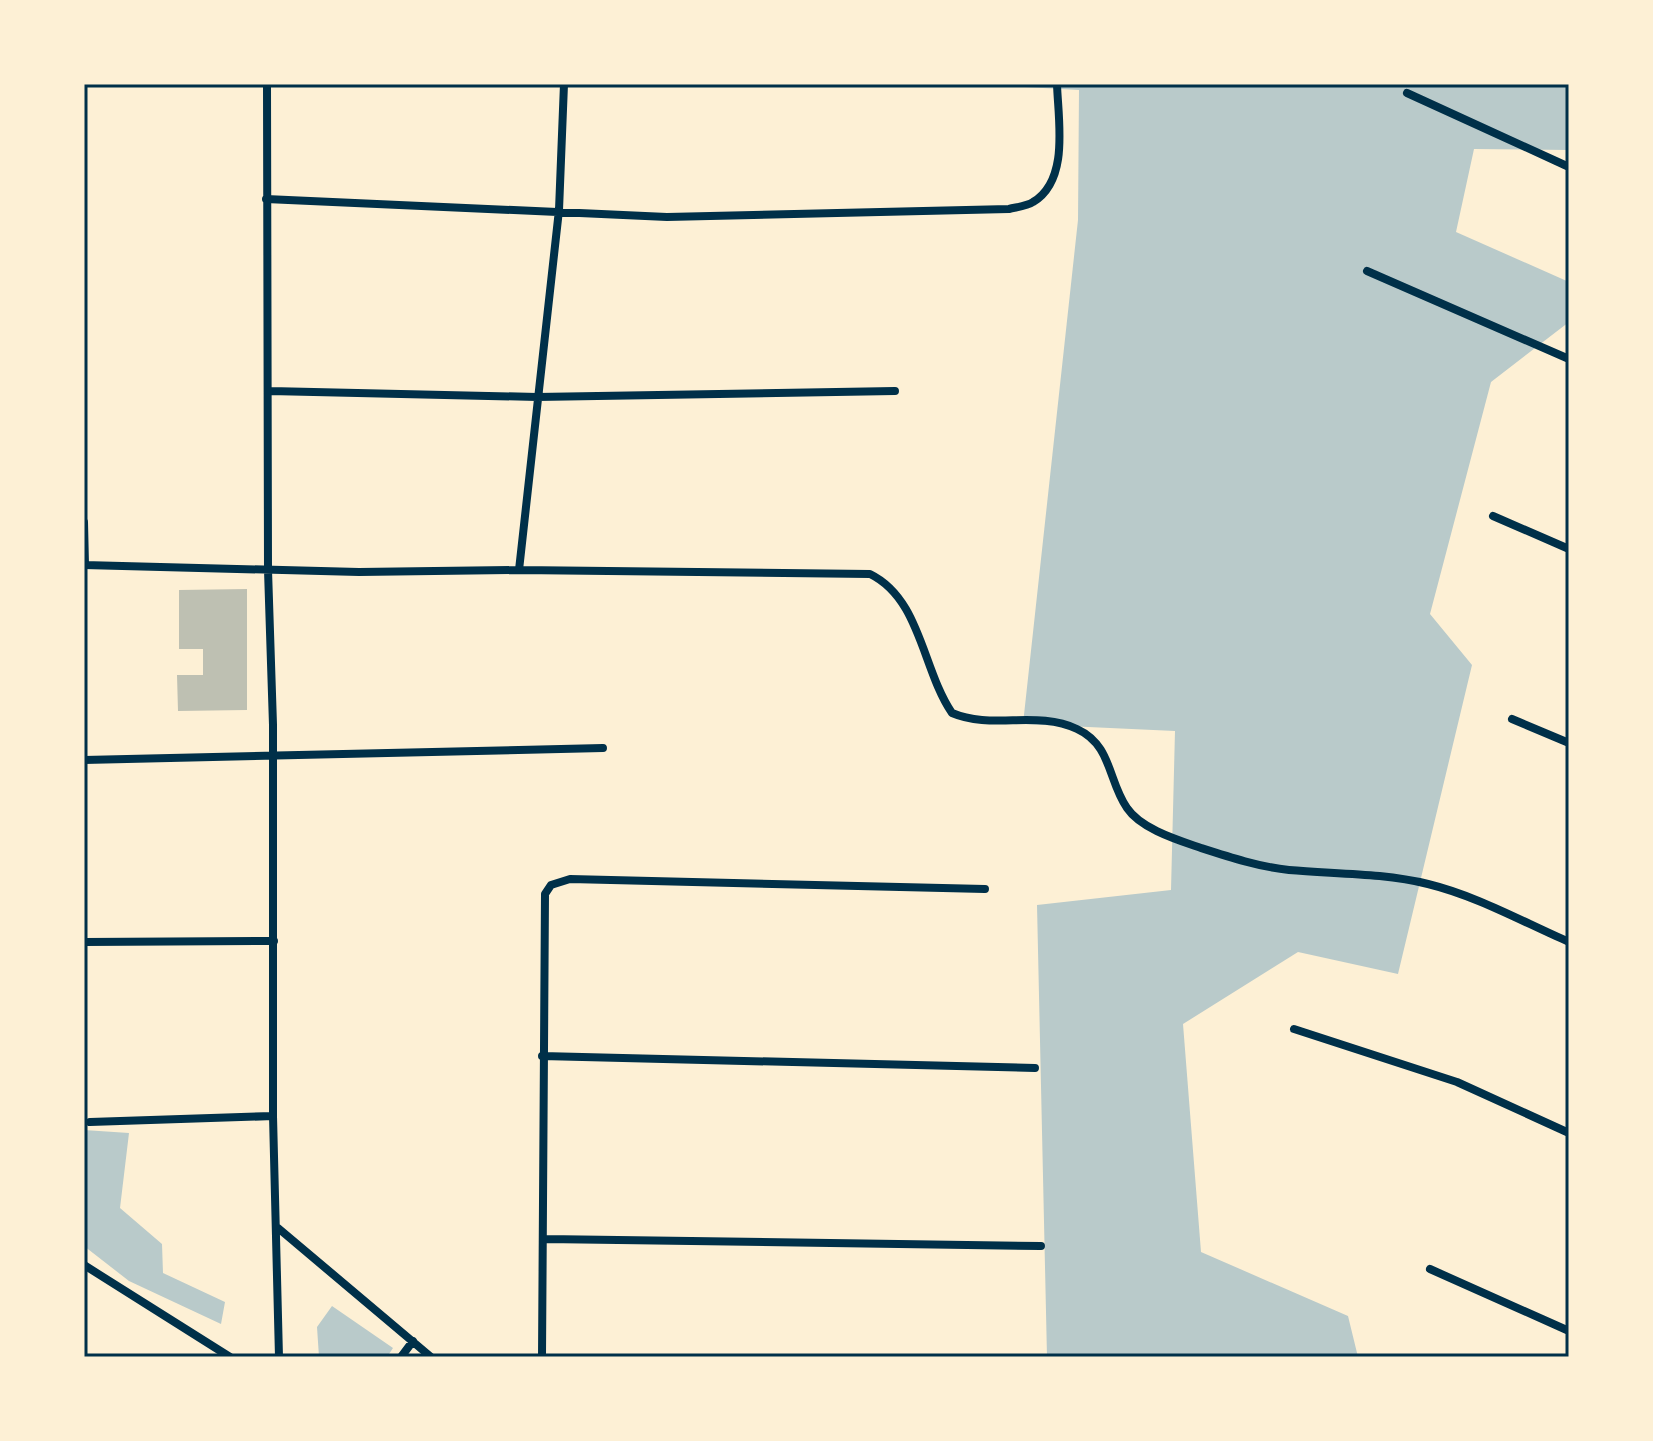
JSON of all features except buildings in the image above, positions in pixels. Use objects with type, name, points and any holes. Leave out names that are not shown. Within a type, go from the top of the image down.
[{"type":"street","points":[[267,84],[268,570],[274,758],[273,1116],[279,1357]]},
{"type":"street","points":[[519,570],[559,210],[564,84]]},
{"type":"street","points":[[266,199],[667,217],[1009,209],[1033,202],[1050,187],[1058,160],[1057,84]]},
{"type":"street","points":[[1407,93],[1569,167]]},
{"type":"street","points":[[1367,271],[1569,359]]},
{"type":"street","points":[[270,391],[537,397],[895,391]]},
{"type":"street","points":[[1493,516],[1569,549]]},
{"type":"street","points":[[84,522],[84,565],[268,570],[870,574],[888,583],[902,600],[952,713],[969,720],[1050,721],[1078,729],[1097,741],[1109,760],[1117,789],[1128,810],[1144,824],[1198,847],[1287,870],[1384,876],[1430,884],[1569,942]]},
{"type":"street","points":[[1512,719],[1569,743]]},
{"type":"street","points":[[84,760],[603,748]]},
{"type":"street","points":[[542,1357],[545,894],[551,885],[570,879],[985,889]]},
{"type":"street","points":[[84,942],[274,941]]},
{"type":"street","points":[[1294,1029],[1457,1082],[1569,1133]]},
{"type":"street","points":[[542,1056],[1035,1068]]},
{"type":"street","points":[[90,1122],[273,1116]]},
{"type":"street","points":[[278,1228],[431,1357]]},
{"type":"street","points":[[545,1239],[1041,1246]]},
{"type":"street","points":[[84,1265],[230,1357]]},
{"type":"street","points":[[1430,1269],[1569,1331]]},
{"type":"street","points":[[401,1357],[413,1341]]},
{"type":"shaded area","points":[[974,84],[1569,84],[1569,150],[1474,149],[1456,232],[1569,282],[1569,322],[1491,382],[1430,614],[1472,665],[1398,974],[1298,952],[1183,1024],[1201,1252],[1348,1316],[1358,1357],[1047,1357],[1037,905],[1171,890],[1175,731],[1023,724],[1078,220],[1079,90]]},
{"type":"shaded area","points":[[84,1130],[129,1133],[120,1208],[162,1244],[163,1273],[225,1302],[221,1324],[129,1281],[84,1246]]},
{"type":"shaded area","points":[[332,1306],[393,1348],[387,1357],[319,1357],[317,1327]]}]
